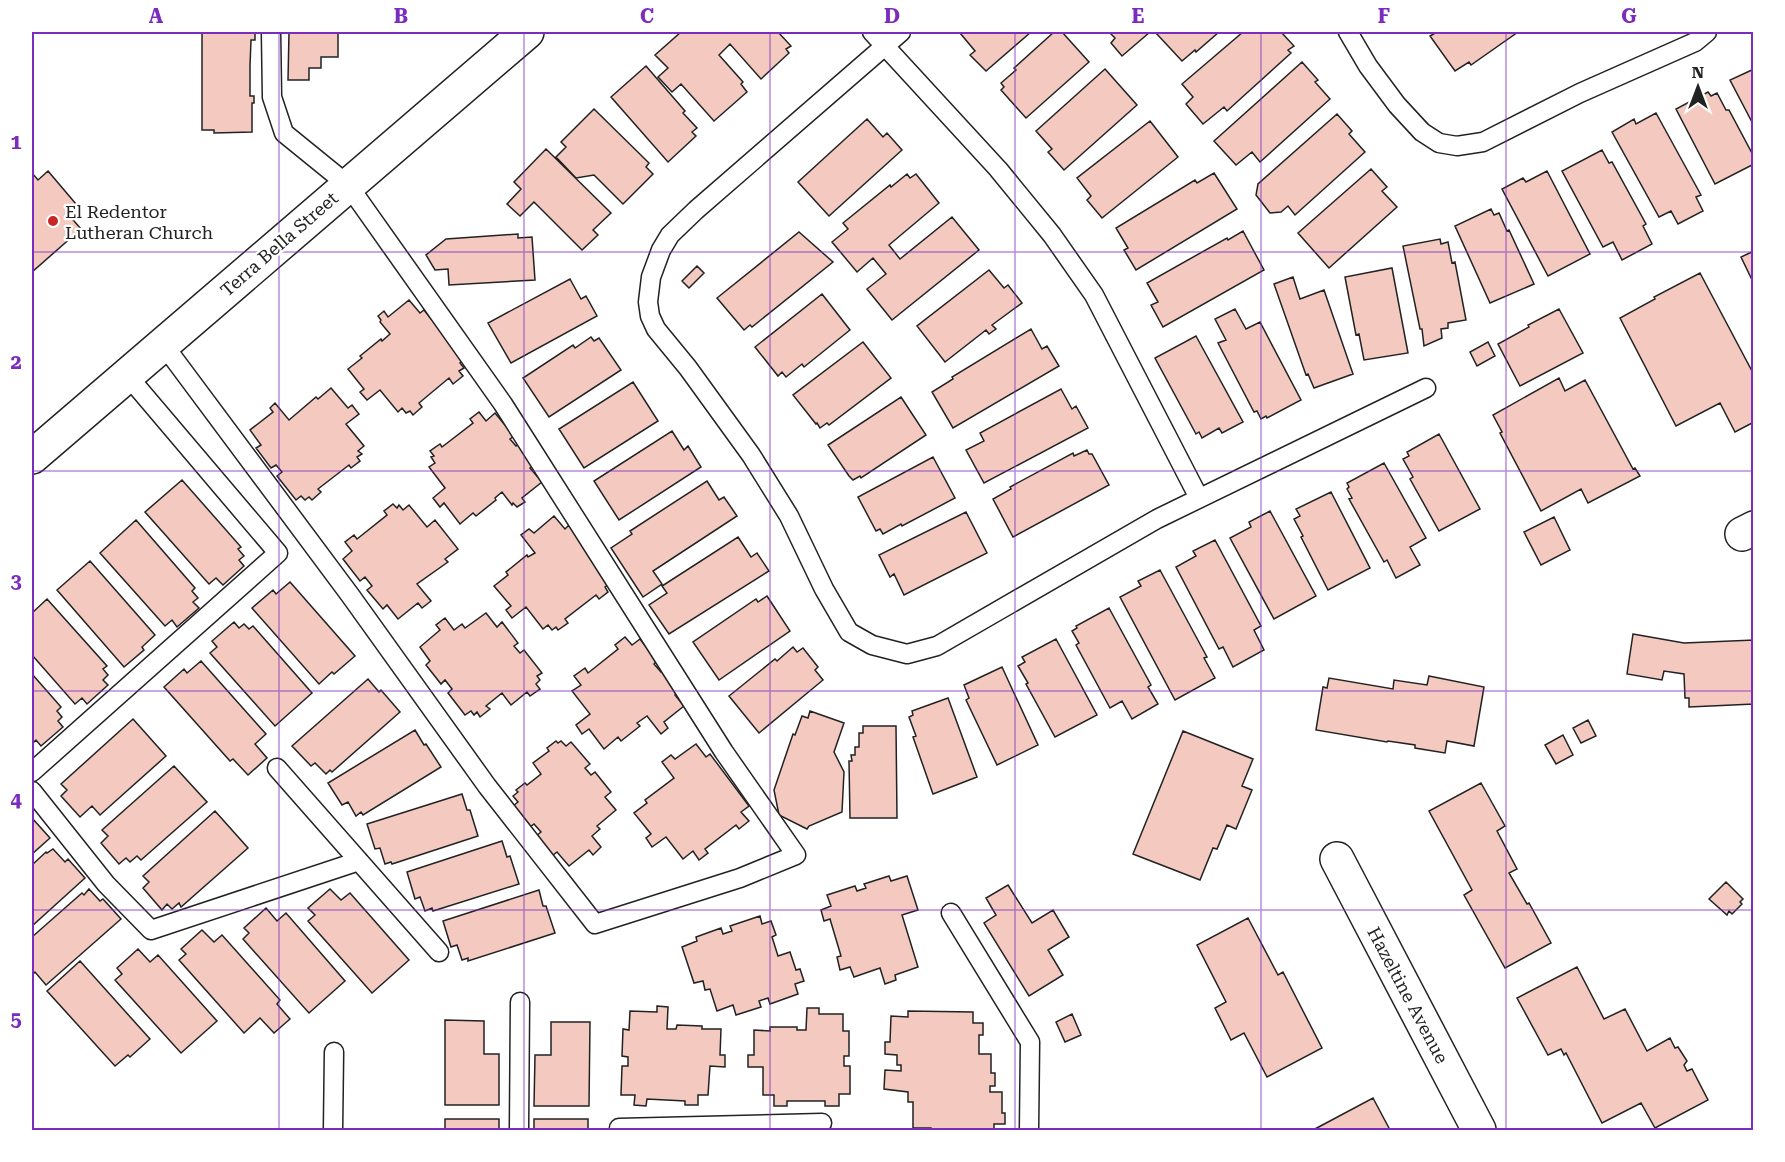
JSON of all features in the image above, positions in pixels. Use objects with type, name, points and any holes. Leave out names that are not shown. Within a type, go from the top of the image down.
[{"type":"main road","name":"Terra Bella Street","points":[[32,457],[526,32]]},
{"type":"main road","name":"Hazeltine Avenue","points":[[1337,859],[1479,1131]]},
{"type":"lane","points":[[163,344],[350,595],[487,786],[595,924],[740,878],[796,855],[724,752],[503,404],[348,185],[284,133],[272,97],[271,32]]},
{"type":"lane","points":[[872,32],[998,169],[1052,235],[1094,295],[1199,498]]},
{"type":"lane","points":[[901,32],[670,235],[661,250],[651,277],[648,302],[650,316],[656,329],[688,368],[751,455],[789,516],[824,589],[849,632],[872,645],[907,654],[937,646],[1156,519],[1426,388]]},
{"type":"lane","points":[[1348,32],[1368,66],[1397,105],[1422,132],[1439,143],[1457,146],[1483,142],[1580,93],[1695,42],[1707,32]]},
{"type":"lane","points":[[32,772],[278,553],[127,375]]},
{"type":"lane","points":[[277,768],[439,952]]},
{"type":"lane","points":[[32,791],[105,884],[151,930],[359,861]]},
{"type":"lane","points":[[951,913],[1030,1042],[1029,1131]]},
{"type":"lane","points":[[519,1131],[520,1002]]},
{"type":"lane","points":[[333,1131],[334,1052]]},
{"type":"lane","points":[[619,1131],[619,1128],[822,1123]]},
{"type":"building","points":[[202,32],[255,32],[255,40],[251,40],[250,66],[250,96],[254,96],[252,132],[214,133],[214,130],[202,130]]},
{"type":"building","points":[[289,32],[338,32],[338,57],[321,57],[321,68],[309,68],[309,80],[288,80]]},
{"type":"building","points":[[681,32],[778,32],[791,46],[786,49],[789,53],[761,79],[730,44],[719,55],[743,82],[741,84],[747,92],[714,121],[681,84],[672,92],[658,77],[668,68],[655,55]]},
{"type":"building","points":[[961,32],[1031,32],[986,71],[970,55],[975,51]]},
{"type":"building","points":[[1054,32],[1062,32],[1089,62],[1026,118],[1001,90],[1004,87],[1001,83]]},
{"type":"building","points":[[1109,32],[1150,32],[1122,56],[1111,43],[1115,38]]},
{"type":"building","points":[[1155,32],[1219,32],[1182,61]]},
{"type":"building","points":[[1243,32],[1281,32],[1294,46],[1288,50],[1291,53],[1227,111],[1224,107],[1203,124],[1186,104],[1193,97],[1182,84]]},
{"type":"building","points":[[1437,32],[1518,32],[1471,65],[1469,62],[1455,71],[1430,36]]},
{"type":"building","points":[[1302,62],[1318,80],[1315,82],[1330,99],[1260,162],[1252,152],[1236,165],[1214,141]]},
{"type":"building","points":[[646,66],[697,128],[692,132],[696,136],[668,162],[611,97]]},
{"type":"building","points":[[1105,69],[1137,105],[1064,170],[1048,152],[1052,149],[1036,131]]},
{"type":"building","points":[[1754,69],[1754,126],[1730,80]]},
{"type":"building","points":[[1708,92],[1711,96],[1717,93],[1726,110],[1729,110],[1754,157],[1754,164],[1715,184],[1676,109]]},
{"type":"building","points":[[594,109],[649,163],[646,167],[653,174],[623,204],[594,175],[576,178],[556,157],[566,147],[561,142]]},
{"type":"building","points":[[1656,113],[1701,195],[1696,197],[1703,211],[1678,224],[1671,211],[1659,217],[1612,132],[1634,119],[1636,124]]},
{"type":"building","points":[[1337,114],[1352,131],[1349,134],[1365,152],[1295,215],[1288,206],[1281,212],[1270,213],[1256,195],[1258,184]]},
{"type":"building","points":[[867,119],[883,137],[887,133],[902,150],[829,216],[798,182]]},
{"type":"building","points":[[1150,121],[1178,157],[1102,218],[1087,200],[1091,196],[1077,178]]},
{"type":"building","points":[[546,149],[611,213],[593,230],[598,235],[582,250],[534,202],[520,216],[507,204],[521,189],[514,182]]},
{"type":"building","points":[[1602,150],[1609,163],[1612,162],[1646,224],[1643,226],[1652,244],[1622,260],[1613,242],[1603,247],[1562,171]]},
{"type":"building","points":[[1371,169],[1387,187],[1382,191],[1397,207],[1329,268],[1298,233]]},
{"type":"building","name":"El Redentor Lutheran Church","points":[[48,171],[76,204],[67,213],[81,229],[32,272],[32,175],[38,180]]},
{"type":"building","points":[[1547,171],[1590,254],[1548,276],[1502,189],[1523,178],[1526,182]]},
{"type":"building","points":[[1214,173],[1237,209],[1136,270],[1124,250],[1128,248],[1116,228],[1195,180],[1197,183]]},
{"type":"building","points":[[907,174],[910,178],[916,174],[939,203],[889,245],[900,259],[952,217],[979,250],[892,320],[867,289],[886,274],[873,258],[857,272],[832,242],[848,229],[843,223]]},
{"type":"building","points":[[1491,209],[1494,215],[1499,213],[1507,231],[1509,230],[1534,284],[1490,303],[1455,226]]},
{"type":"building","points":[[1243,231],[1264,270],[1163,327],[1151,305],[1158,302],[1147,283]]},
{"type":"building","points":[[799,232],[833,262],[752,327],[750,325],[744,330],[717,298]]},
{"type":"building","points":[[518,234],[518,238],[532,237],[535,280],[449,285],[448,269],[435,270],[426,255],[446,239]]},
{"type":"building","points":[[1440,239],[1441,244],[1448,242],[1452,263],[1455,262],[1466,320],[1448,323],[1448,328],[1441,329],[1442,338],[1424,346],[1403,246]]},
{"type":"building","points":[[1754,251],[1754,284],[1741,257]]},
{"type":"building","points":[[697,266],[704,273],[689,288],[682,281]]},
{"type":"building","points":[[1392,268],[1408,353],[1364,360],[1359,334],[1356,335],[1345,277]]},
{"type":"building","points":[[989,270],[1004,288],[1008,285],[1022,303],[992,325],[996,329],[989,334],[986,330],[945,362],[917,326]]},
{"type":"building","points":[[1700,273],[1754,371],[1754,422],[1735,432],[1720,403],[1676,426],[1620,318]]},
{"type":"building","points":[[1293,277],[1300,299],[1324,290],[1353,374],[1314,388],[1308,374],[1306,375],[1274,284]]},
{"type":"building","points":[[570,279],[581,299],[586,296],[597,316],[511,363],[488,323]]},
{"type":"building","points":[[822,294],[850,330],[804,367],[802,364],[786,377],[782,372],[778,376],[755,347]]},
{"type":"building","points":[[409,300],[420,313],[424,310],[464,360],[460,363],[464,368],[459,371],[463,376],[453,384],[449,378],[419,403],[422,407],[413,415],[410,411],[406,413],[402,408],[398,412],[380,390],[367,400],[360,392],[364,389],[348,369],[362,358],[360,356],[390,334],[378,316],[384,311],[388,317]]},
{"type":"building","points":[[1235,309],[1246,329],[1260,322],[1301,400],[1267,418],[1266,416],[1261,419],[1257,411],[1254,412],[1218,343],[1226,340],[1215,319]]},
{"type":"building","points":[[1559,309],[1583,353],[1520,386],[1498,344]]},
{"type":"building","points":[[1031,329],[1042,349],[1047,346],[1059,366],[953,428],[932,392],[953,379],[952,377]]},
{"type":"building","points":[[1196,336],[1243,422],[1222,433],[1219,428],[1202,438],[1199,432],[1196,434],[1155,358]]},
{"type":"building","points":[[591,337],[594,341],[599,338],[621,370],[549,417],[523,378],[573,345],[575,348]]},
{"type":"building","points":[[863,342],[891,378],[829,425],[827,423],[820,428],[793,395]]},
{"type":"building","points":[[1488,342],[1495,356],[1477,366],[1470,352]]},
{"type":"building","points":[[1559,378],[1565,391],[1585,380],[1633,469],[1635,468],[1640,476],[1588,503],[1581,489],[1541,511],[1493,415]]},
{"type":"building","points":[[633,382],[658,421],[584,468],[559,429]]},
{"type":"building","points":[[331,388],[348,408],[352,405],[359,414],[346,424],[364,446],[358,451],[362,454],[357,457],[360,461],[351,468],[349,465],[318,489],[321,492],[312,500],[309,497],[305,500],[301,496],[296,500],[277,476],[282,472],[276,465],[271,468],[256,448],[261,445],[250,430],[273,412],[270,408],[275,403],[289,420],[316,397],[318,399]]},
{"type":"building","points":[[1061,389],[1072,409],[1076,406],[1088,428],[984,483],[966,450],[984,441],[980,433]]},
{"type":"building","points":[[901,397],[926,435],[861,478],[860,476],[853,480],[828,445]]},
{"type":"building","points":[[479,412],[486,421],[495,413],[514,436],[510,439],[516,446],[519,444],[535,464],[530,468],[542,482],[522,498],[525,502],[517,507],[513,503],[512,505],[502,492],[495,498],[496,500],[476,516],[473,513],[460,524],[444,503],[440,507],[433,498],[445,488],[429,467],[435,463],[430,451],[440,444],[442,447],[473,423],[470,419]]},
{"type":"building","points":[[672,431],[684,450],[688,446],[701,467],[619,520],[594,481]]},
{"type":"building","points":[[1439,434],[1480,509],[1439,531],[1410,479],[1413,477],[1403,459],[1409,456],[1407,452]]},
{"type":"building","points":[[1087,450],[1089,454],[1092,454],[1109,485],[1013,537],[993,499],[1011,489],[1010,487],[1073,453],[1074,456]]},
{"type":"building","points":[[933,457],[955,498],[883,534],[880,529],[876,531],[858,497]]},
{"type":"building","points":[[1384,463],[1426,538],[1410,547],[1420,565],[1396,578],[1387,560],[1384,562],[1349,499],[1352,498],[1347,489],[1349,487],[1347,483]]},
{"type":"building","points":[[182,480],[241,547],[238,549],[244,556],[239,560],[244,566],[223,585],[216,578],[209,584],[145,512]]},
{"type":"building","points":[[707,481],[719,500],[724,497],[737,516],[653,571],[662,584],[643,597],[611,548],[632,534],[630,531]]},
{"type":"building","points":[[1331,492],[1370,568],[1328,590],[1294,519],[1300,516],[1296,509]]},
{"type":"building","points":[[393,504],[397,508],[399,505],[403,510],[409,505],[427,527],[435,520],[458,549],[445,559],[448,562],[417,584],[431,601],[422,608],[418,603],[398,619],[387,605],[383,609],[367,590],[372,586],[365,577],[360,581],[343,559],[352,551],[345,542],[354,535],[357,539],[387,515],[384,511]]},
{"type":"building","points":[[1270,511],[1316,596],[1274,619],[1230,538],[1251,527],[1249,522]]},
{"type":"building","points":[[966,512],[987,553],[904,595],[894,574],[890,577],[879,555]]},
{"type":"building","points":[[554,516],[565,529],[569,525],[587,547],[584,549],[609,584],[605,587],[608,592],[599,599],[596,595],[565,619],[568,623],[558,630],[556,627],[552,630],[548,625],[543,629],[526,607],[512,618],[506,610],[511,606],[494,586],[508,575],[506,572],[527,555],[528,557],[535,553],[521,535],[529,529],[534,533]]},
{"type":"building","points":[[1554,517],[1570,550],[1541,565],[1524,532]]},
{"type":"building","points":[[136,520],[195,588],[192,591],[198,598],[193,602],[199,608],[177,627],[172,620],[165,626],[100,553]]},
{"type":"building","points":[[738,537],[751,557],[757,553],[769,571],[669,634],[649,605],[667,593],[662,586]]},
{"type":"building","points":[[1215,540],[1261,626],[1254,630],[1264,650],[1233,667],[1223,647],[1219,649],[1176,567],[1196,556],[1193,551]]},
{"type":"building","points":[[90,561],[155,635],[142,647],[144,650],[124,667],[57,590]]},
{"type":"building","points":[[1160,570],[1207,657],[1204,658],[1215,678],[1175,700],[1120,597],[1141,586],[1138,581]]},
{"type":"building","points":[[290,582],[355,656],[319,684],[252,608],[273,590],[276,594]]},
{"type":"building","points":[[767,596],[790,631],[719,680],[693,642],[756,599],[758,602]]},
{"type":"building","points":[[47,599],[107,666],[103,669],[108,675],[103,680],[108,685],[87,704],[82,698],[75,704],[32,655],[32,613]]},
{"type":"building","points":[[1109,608],[1151,685],[1148,687],[1158,704],[1132,719],[1122,701],[1110,708],[1076,645],[1079,643],[1072,631],[1077,628],[1076,626]]},
{"type":"building","points":[[486,613],[497,627],[502,622],[518,643],[514,646],[520,653],[524,650],[542,673],[537,676],[540,680],[536,684],[540,689],[530,696],[527,692],[511,705],[502,693],[486,706],[490,709],[480,717],[477,712],[474,715],[471,711],[465,715],[448,693],[452,689],[445,680],[441,684],[426,665],[430,661],[420,647],[440,630],[436,625],[445,618],[454,630],[462,624],[465,628]]},
{"type":"building","points":[[234,622],[239,628],[244,624],[249,629],[253,626],[312,693],[275,726],[210,653],[217,647],[212,641]]},
{"type":"building","points":[[1633,634],[1684,643],[1754,640],[1754,704],[1689,707],[1689,698],[1685,698],[1684,674],[1664,671],[1662,680],[1627,674]]},
{"type":"building","points":[[625,637],[632,645],[640,639],[657,661],[654,664],[661,672],[665,669],[681,689],[675,695],[684,706],[664,722],[668,728],[661,734],[647,716],[637,723],[640,726],[621,741],[618,737],[604,749],[589,729],[582,734],[576,725],[590,714],[572,691],[581,685],[574,676],[585,668],[588,673],[618,649],[615,645]]},
{"type":"building","points":[[1056,639],[1097,715],[1055,737],[1018,666],[1025,662],[1022,657]]},
{"type":"building","points":[[793,647],[797,652],[803,648],[818,667],[815,670],[823,680],[759,733],[729,696]]},
{"type":"building","points":[[201,661],[266,734],[255,744],[267,758],[248,775],[233,759],[230,761],[164,687],[184,669],[187,673]]},
{"type":"building","points":[[1002,667],[1038,745],[997,765],[966,700],[969,698],[964,685]]},
{"type":"building","points":[[32,674],[61,707],[57,711],[62,717],[58,721],[63,727],[41,746],[36,740],[32,744]]},
{"type":"building","points":[[1429,676],[1484,687],[1474,746],[1447,741],[1445,753],[1415,748],[1415,745],[1316,730],[1323,687],[1327,688],[1329,678],[1393,689],[1394,680],[1427,685]]},
{"type":"building","points":[[368,679],[400,712],[332,772],[330,770],[326,774],[315,763],[311,766],[292,746]]},
{"type":"building","points":[[948,698],[977,777],[933,794],[913,737],[916,736],[909,717],[913,715],[912,711]]},
{"type":"building","points":[[810,711],[844,723],[834,752],[844,772],[842,812],[809,826],[807,829],[779,815],[774,790],[793,734],[795,735],[802,716],[808,718]]},
{"type":"building","points":[[133,719],[166,756],[100,815],[92,806],[80,817],[61,796],[67,790],[61,784]]},
{"type":"building","points":[[1588,720],[1596,736],[1581,743],[1573,728]]},
{"type":"building","points":[[863,726],[896,726],[897,818],[850,818],[849,761],[852,761],[851,755],[855,755],[855,747],[859,747],[859,733],[863,733]]},
{"type":"building","points":[[415,730],[441,767],[363,815],[361,812],[356,816],[348,802],[342,805],[328,783]]},
{"type":"building","points":[[1183,731],[1253,759],[1242,786],[1252,790],[1236,829],[1227,825],[1217,849],[1213,848],[1200,880],[1133,854]]},
{"type":"building","points":[[1563,735],[1573,755],[1556,764],[1545,745]]},
{"type":"building","points":[[556,741],[558,743],[561,741],[566,746],[571,742],[590,764],[585,768],[591,775],[595,772],[611,792],[605,797],[616,810],[597,826],[600,829],[592,836],[601,847],[593,855],[589,850],[569,866],[557,852],[552,856],[536,836],[541,832],[534,824],[530,827],[513,806],[518,802],[513,796],[518,792],[516,790],[541,774],[533,763],[549,751],[547,748]]},
{"type":"building","points":[[696,744],[706,757],[710,754],[749,806],[741,812],[749,821],[739,829],[736,825],[705,849],[708,853],[699,860],[693,851],[683,859],[666,837],[652,847],[646,838],[651,834],[634,813],[647,803],[645,800],[674,778],[662,762],[671,755],[675,759]]},
{"type":"building","points":[[174,766],[207,802],[141,860],[137,856],[130,862],[126,858],[119,864],[101,843],[108,836],[102,830]]},
{"type":"building","points":[[1481,783],[1505,826],[1497,831],[1517,869],[1509,873],[1551,943],[1505,968],[1464,895],[1472,890],[1429,811]]},
{"type":"building","points":[[462,794],[478,836],[392,864],[391,862],[385,864],[380,848],[375,849],[367,824]]},
{"type":"building","points":[[215,811],[248,848],[181,907],[179,903],[172,909],[167,904],[162,910],[143,888],[149,882],[143,876]]},
{"type":"building","points":[[32,818],[50,838],[32,854]]},
{"type":"building","points":[[502,841],[507,857],[510,856],[519,884],[433,911],[432,908],[425,911],[420,897],[415,899],[407,872]]},
{"type":"building","points":[[53,849],[65,862],[68,859],[85,878],[32,926],[32,865],[46,852]]},
{"type":"building","points":[[889,876],[891,881],[907,876],[918,910],[902,915],[918,967],[895,975],[896,980],[885,984],[880,968],[854,977],[850,967],[840,970],[837,957],[841,956],[830,919],[824,921],[821,910],[831,906],[827,895],[855,886],[857,891],[866,888],[864,884]]},
{"type":"building","points":[[1726,882],[1743,899],[1740,902],[1742,904],[1732,914],[1729,911],[1727,915],[1709,899]]},
{"type":"building","points":[[1008,885],[1032,923],[1053,910],[1069,937],[1048,950],[1063,975],[1029,996],[984,923],[996,915],[986,898]]},
{"type":"building","points":[[89,889],[100,901],[103,899],[121,919],[46,985],[35,972],[33,974],[32,972],[32,937]]},
{"type":"building","points":[[330,889],[341,900],[350,893],[409,960],[372,993],[308,921],[315,915],[308,908]]},
{"type":"building","points":[[539,890],[543,906],[546,906],[555,933],[468,961],[468,958],[462,960],[457,945],[451,947],[443,921]]},
{"type":"building","points":[[266,908],[277,921],[286,913],[345,981],[309,1013],[243,939],[249,933],[244,928]]},
{"type":"building","points":[[760,916],[762,924],[771,921],[776,935],[772,937],[778,956],[790,952],[796,970],[800,969],[804,981],[795,984],[798,994],[770,1004],[768,998],[759,1001],[761,1007],[736,1015],[733,1005],[717,1011],[710,989],[705,990],[703,981],[694,983],[682,947],[697,941],[696,937],[721,928],[723,934],[732,931],[730,926]]},
{"type":"building","points":[[1248,918],[1278,975],[1283,972],[1322,1048],[1267,1077],[1244,1033],[1231,1040],[1215,1008],[1226,1002],[1197,945]]},
{"type":"building","points":[[202,930],[214,942],[222,935],[280,1000],[277,1004],[290,1019],[274,1033],[260,1018],[244,1033],[179,960],[186,954],[181,949]]},
{"type":"building","points":[[138,949],[150,962],[158,955],[217,1021],[181,1053],[115,980],[122,974],[117,968]]},
{"type":"building","points":[[80,961],[150,1039],[130,1057],[128,1055],[115,1066],[47,991]]},
{"type":"building","points":[[1577,967],[1604,1019],[1625,1009],[1647,1051],[1670,1038],[1675,1048],[1678,1047],[1687,1061],[1684,1065],[1687,1071],[1692,1069],[1708,1100],[1655,1128],[1641,1103],[1602,1123],[1566,1053],[1564,1055],[1561,1049],[1548,1055],[1517,998]]},
{"type":"building","points":[[657,1006],[668,1007],[667,1029],[676,1029],[677,1025],[721,1029],[720,1055],[725,1055],[725,1067],[710,1066],[708,1095],[698,1095],[698,1105],[685,1105],[685,1101],[647,1099],[646,1106],[634,1105],[635,1095],[621,1095],[622,1066],[628,1066],[628,1057],[622,1056],[623,1029],[629,1030],[630,1011],[657,1012]]},
{"type":"building","points":[[807,1008],[819,1008],[819,1014],[843,1014],[843,1031],[849,1031],[849,1056],[844,1056],[844,1066],[850,1066],[850,1094],[839,1094],[839,1106],[825,1106],[825,1101],[787,1101],[787,1106],[774,1106],[774,1095],[763,1095],[763,1067],[748,1067],[748,1055],[754,1055],[754,1030],[770,1031],[770,1027],[797,1027],[797,1030],[806,1030]]},
{"type":"building","points":[[908,1011],[973,1012],[973,1023],[983,1023],[983,1035],[979,1035],[979,1054],[991,1054],[991,1073],[995,1073],[995,1086],[990,1086],[990,1092],[1002,1092],[1002,1113],[1005,1113],[1005,1124],[994,1124],[994,1130],[913,1128],[913,1102],[908,1102],[908,1092],[884,1089],[885,1070],[901,1071],[901,1065],[897,1065],[897,1055],[885,1054],[885,1042],[890,1042],[891,1016],[908,1017]]},
{"type":"building","points":[[1072,1014],[1081,1035],[1065,1042],[1056,1022]]},
{"type":"building","points":[[445,1020],[484,1021],[484,1054],[499,1054],[499,1105],[445,1105]]},
{"type":"building","points":[[551,1022],[590,1022],[589,1106],[534,1106],[535,1055],[551,1055]]},
{"type":"building","points":[[1373,1098],[1390,1130],[1313,1130]]},
{"type":"building","points":[[445,1119],[499,1119],[499,1130],[445,1130]]},
{"type":"building","points":[[534,1119],[588,1119],[588,1130],[534,1130]]},
{"type":"place","name":"El Redentor Lutheran Church","points":[[53,221]]}]
